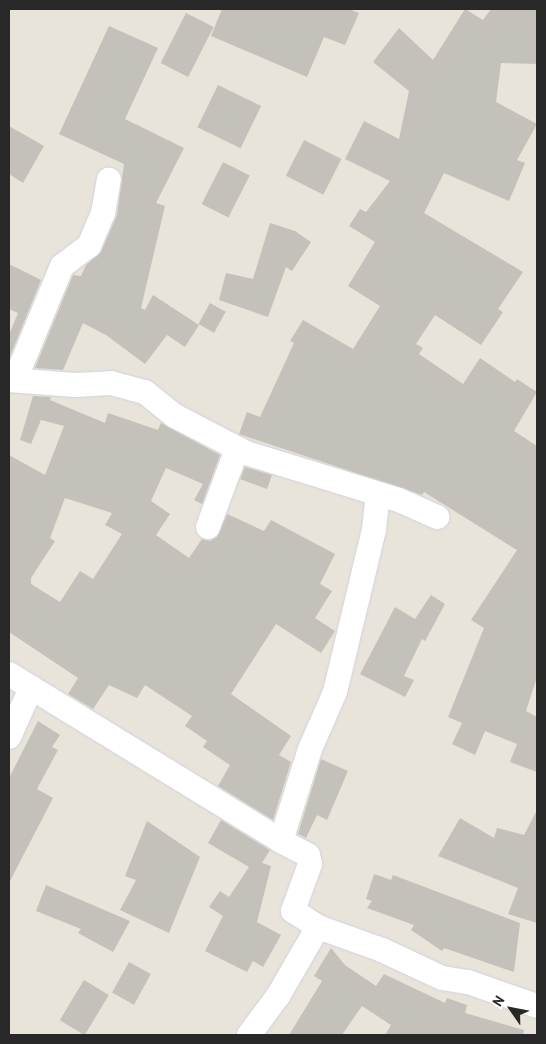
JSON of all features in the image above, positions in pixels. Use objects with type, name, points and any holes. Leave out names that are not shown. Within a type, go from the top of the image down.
[{"type":"street","points":[[109,180],[104,213],[89,246],[62,266],[12,380],[75,385],[111,383],[145,392],[175,416],[237,449],[312,476],[378,494],[437,517]]},
{"type":"street","points":[[208,527],[237,449]]},
{"type":"street","points":[[281,841],[310,749],[335,692],[374,530],[378,494]]},
{"type":"street","points":[[9,674],[281,841],[308,855],[310,864],[293,911],[318,927],[382,950],[442,978],[468,982],[537,1006]]},
{"type":"street","points":[[9,737],[31,688]]},
{"type":"street","points":[[249,1035],[278,996],[318,927]]},
{"type":"building","points":[[222,9],[349,9],[359,13],[345,45],[324,37],[307,77],[211,36]]},
{"type":"building","points":[[465,9],[483,20],[491,9],[537,9],[537,64],[501,63],[496,102],[537,124],[517,160],[525,163],[509,201],[444,173],[424,213],[523,272],[498,309],[503,312],[481,345],[435,315],[416,344],[423,348],[419,354],[463,384],[480,358],[515,382],[517,379],[537,392],[514,431],[537,446],[537,677],[526,711],[537,717],[537,772],[510,762],[517,744],[485,731],[475,755],[452,744],[462,723],[448,717],[484,628],[471,620],[517,550],[424,492],[422,495],[239,434],[247,412],[260,417],[294,343],[290,341],[303,320],[353,349],[380,306],[348,286],[375,242],[349,226],[360,209],[366,212],[390,181],[345,159],[364,121],[399,139],[409,91],[373,62],[399,28],[433,60]]},
{"type":"building","points":[[186,13],[214,27],[188,77],[161,63]]},
{"type":"building","points":[[109,26],[158,48],[125,119],[184,148],[156,203],[165,206],[141,308],[145,310],[153,295],[199,325],[185,347],[167,335],[145,364],[106,335],[83,323],[63,370],[35,368],[73,275],[81,276],[86,265],[101,252],[117,215],[124,164],[59,134]]},
{"type":"building","points":[[218,85],[261,106],[241,148],[197,127]]},
{"type":"building","points":[[9,126],[44,146],[23,183],[9,174]]},
{"type":"building","points":[[304,140],[341,159],[323,195],[286,176]]},
{"type":"building","points":[[223,162],[250,176],[228,217],[202,204]]},
{"type":"building","points":[[270,223],[295,231],[311,242],[292,271],[286,267],[268,317],[219,300],[226,273],[253,279]]},
{"type":"building","points":[[9,264],[41,280],[9,359],[9,335],[18,313],[9,309]]},
{"type":"building","points":[[210,303],[226,312],[214,333],[198,324]]},
{"type":"building","points":[[33,396],[51,397],[50,400],[105,423],[108,413],[158,430],[161,423],[220,455],[202,504],[194,500],[203,484],[166,468],[151,501],[170,514],[156,535],[189,558],[202,539],[210,541],[217,537],[227,514],[264,531],[271,520],[335,554],[320,584],[332,591],[315,618],[335,631],[321,653],[276,624],[231,694],[291,736],[279,755],[291,762],[273,820],[218,786],[230,765],[203,747],[207,741],[185,726],[192,716],[145,685],[137,698],[109,685],[93,709],[68,694],[78,678],[9,632],[9,455],[45,475],[64,426],[41,420],[31,444],[20,440]],"holes":[[[65,498],[112,513],[105,525],[122,534],[93,579],[80,571],[60,602],[31,584],[31,578],[55,541],[50,538]]]},
{"type":"building","points":[[245,467],[272,475],[267,489],[240,479]]},
{"type":"building","points":[[431,595],[445,604],[425,641],[422,639],[404,676],[414,680],[405,697],[360,674],[395,607],[415,619]]},
{"type":"building","points":[[38,721],[60,735],[52,747],[58,750],[37,789],[53,798],[9,883],[9,778]]},
{"type":"building","points":[[321,759],[348,771],[327,820],[317,815],[306,838],[298,834]]},
{"type":"building","points":[[537,810],[537,923],[508,914],[518,888],[438,856],[460,818],[494,838],[497,828],[524,835]]},
{"type":"building","points":[[221,820],[270,850],[262,863],[271,866],[257,922],[281,935],[263,967],[253,961],[247,972],[205,951],[223,916],[209,907],[220,891],[229,897],[249,867],[208,843]]},
{"type":"building","points":[[147,821],[200,857],[169,933],[120,910],[136,880],[125,876]]},
{"type":"building","points":[[374,874],[391,880],[393,875],[520,923],[514,972],[444,948],[442,951],[411,930],[414,925],[367,908],[372,901],[366,899]]},
{"type":"building","points":[[46,885],[130,921],[113,952],[78,933],[81,929],[36,911]]},
{"type":"building","points":[[331,948],[345,965],[376,986],[384,974],[445,1003],[447,998],[467,1005],[465,1013],[524,1030],[523,1035],[385,1035],[391,1025],[362,1006],[342,1035],[289,1035],[322,981],[314,976]]},
{"type":"building","points":[[129,962],[151,974],[134,1005],[112,993]]},
{"type":"building","points":[[84,980],[109,995],[85,1035],[60,1020]]}]
